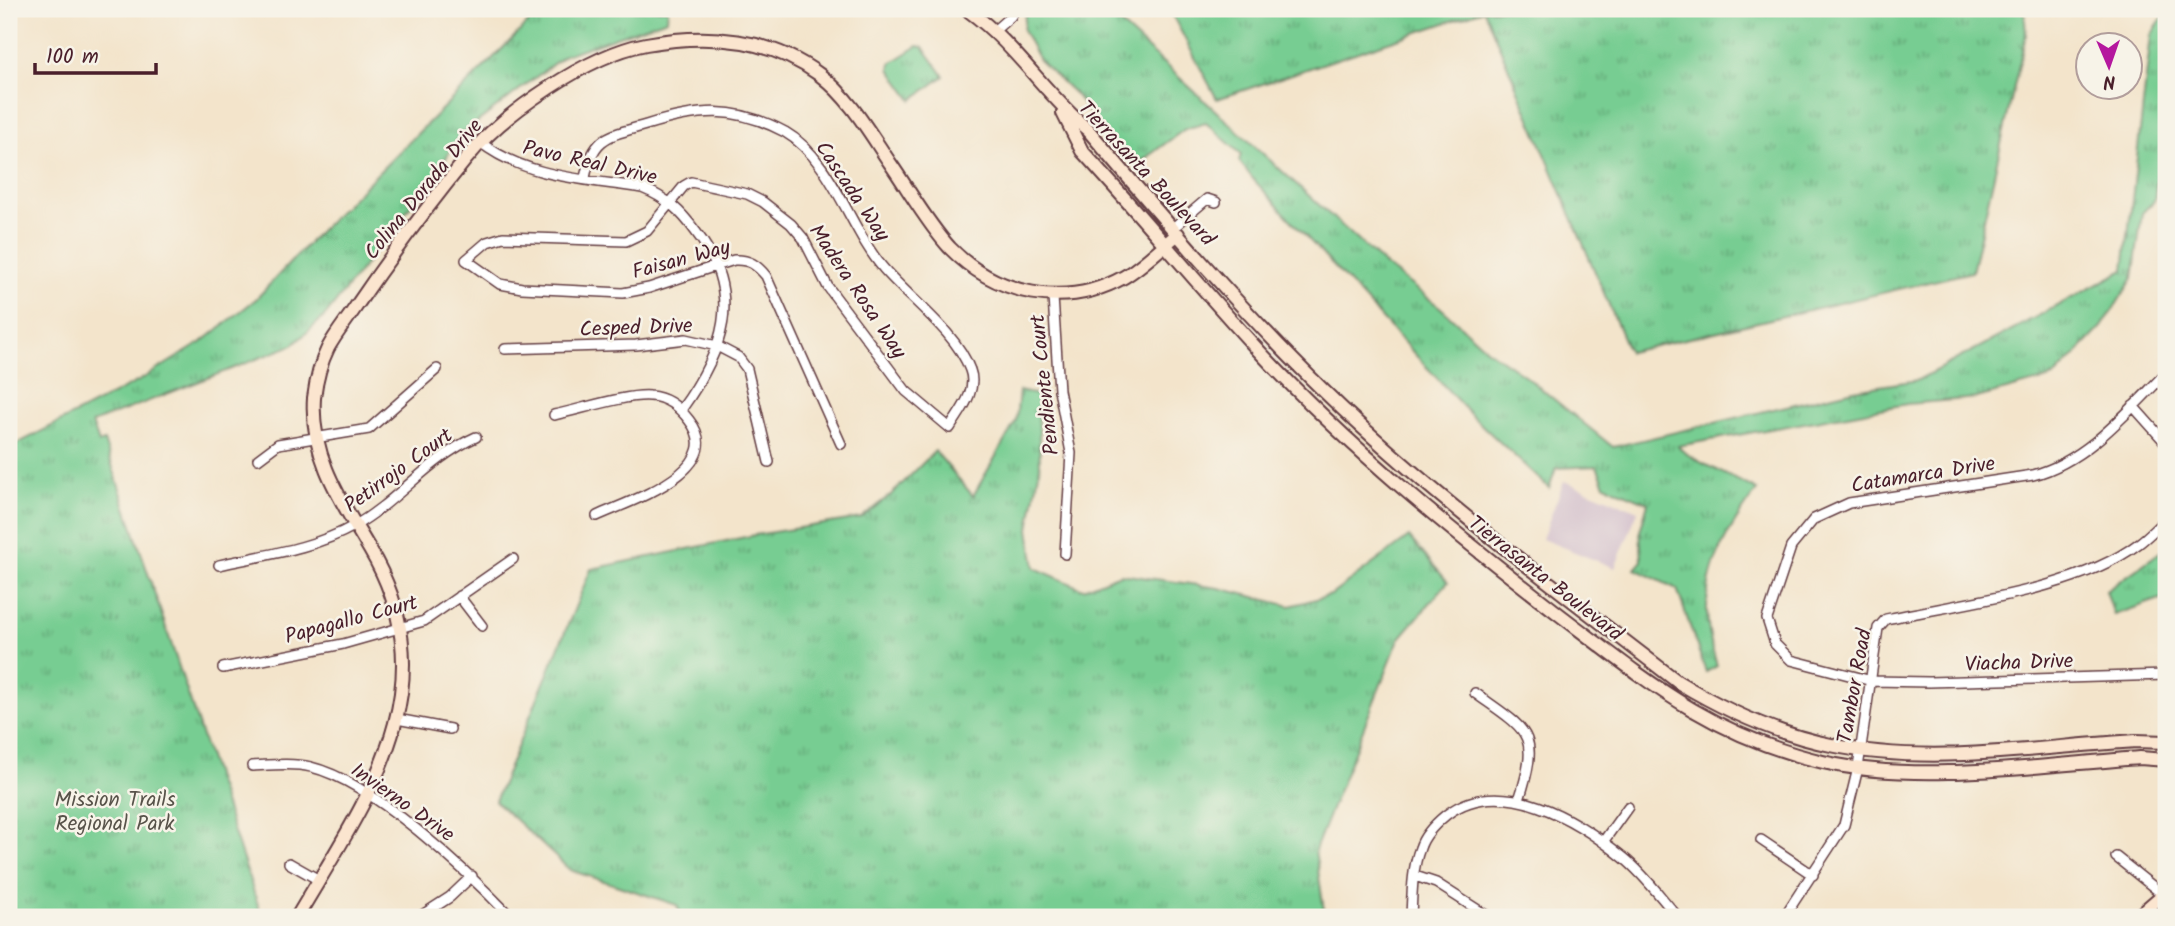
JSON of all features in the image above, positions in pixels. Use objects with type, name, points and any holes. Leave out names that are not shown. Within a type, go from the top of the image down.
[{"type":"main road","name":"Tierrasanta Boulevard","points":[[969,11],[995,30],[1059,106],[1088,131],[1175,231],[1326,394],[1465,516],[1678,682],[1716,705],[1790,735],[1860,750],[1920,754],[2136,741],[2166,742]]},
{"type":"main road","name":"Colina Dorada Drive","points":[[297,917],[383,766],[402,695],[400,629],[388,588],[336,493],[316,439],[314,398],[328,348],[370,286],[480,142],[508,118],[585,67],[638,46],[668,40],[716,38],[770,48],[801,62],[824,78],[854,110],[951,248],[981,274],[1018,291],[1053,297],[1086,292],[1119,280],[1165,244],[1175,231]]},
{"type":"main road","name":"Tierrasanta Boulevard","points":[[1059,106],[1082,151],[1258,350],[1311,404],[1404,488],[1511,577],[1670,699],[1709,722],[1786,753],[1858,768],[1912,772],[2140,758],[2166,760]]},
{"type":"main road","points":[[1404,488],[1415,485],[1447,510],[1465,516]]},
{"type":"main road","points":[[2137,917],[2166,894]]},
{"type":"street","points":[[995,30],[1015,9]]},
{"type":"street","name":"Cascada Way","points":[[585,178],[595,145],[608,136],[685,113],[711,110],[737,113],[788,134],[809,153],[853,216],[882,267],[960,350],[971,372],[972,384],[970,396],[950,428]]},
{"type":"street","name":"Pavo Real Drive","points":[[480,142],[500,158],[528,169],[642,188],[670,202],[709,247],[724,295],[723,328],[705,376],[681,410]]},
{"type":"street","name":"Madera Rosa Way","points":[[466,260],[487,242],[503,237],[626,241],[648,231],[670,202],[691,182],[747,194],[763,202],[803,238],[828,287],[906,391],[950,428]]},
{"type":"street","points":[[1175,231],[1207,199],[1216,202]]},
{"type":"street","name":"Faisan Way","points":[[466,260],[500,284],[522,288],[623,293],[649,288],[716,264],[743,260],[758,266],[766,276],[841,444]]},
{"type":"street","name":"Pendiente Court","points":[[1053,297],[1059,390],[1071,453],[1065,554]]},
{"type":"street","name":"Cesped Drive","points":[[505,349],[636,345],[686,339],[717,346],[738,357],[747,369],[769,462]]},
{"type":"street","points":[[258,459],[278,444],[369,429],[437,369]]},
{"type":"street","name":"Catamarca Drive","points":[[1872,681],[1791,660],[1772,639],[1767,612],[1791,547],[1808,525],[1831,509],[1849,503],[2033,475],[2052,469],[2075,458],[2166,373]]},
{"type":"street","points":[[554,415],[647,395],[664,398],[681,410],[696,428],[698,444],[694,460],[681,475],[597,516]]},
{"type":"street","points":[[2133,406],[2166,443]]},
{"type":"street","name":"Petirrojo Court","points":[[219,565],[314,544],[355,525],[454,447],[476,437]]},
{"type":"street","name":"Tambor Road","points":[[1784,917],[1844,825],[1858,768],[1878,628],[1886,619],[2041,586],[2087,571],[2137,545],[2166,519]]},
{"type":"street","name":"Papagallo Court","points":[[223,668],[400,629],[424,621],[513,559]]},
{"type":"street","points":[[459,596],[482,626]]},
{"type":"street","name":"Viacha Drive","points":[[1872,681],[1929,682],[2166,675]]},
{"type":"street","points":[[1475,693],[1520,725],[1528,737],[1530,765],[1519,800]]},
{"type":"street","points":[[397,719],[450,729]]},
{"type":"street","name":"Invierno Drive","points":[[252,766],[289,764],[311,767],[334,775],[368,795],[472,876],[511,917]]},
{"type":"street","points":[[1411,917],[1420,846],[1434,826],[1448,813],[1481,799],[1519,800],[1583,828],[1646,877],[1676,917]]},
{"type":"street","points":[[1603,842],[1628,807]]},
{"type":"street","points":[[1761,840],[1813,875]]},
{"type":"street","points":[[2116,857],[2166,894]]},
{"type":"street","points":[[289,863],[319,880]]},
{"type":"street","points":[[419,917],[450,897],[472,876]]},
{"type":"street","points":[[1415,876],[1436,883],[1489,917]]},
{"type":"shaded area","points":[[1564,481],[1638,511],[1615,568],[1542,539]]},
{"type":"green space","name":"Mission Trails Regional Park","points":[[542,9],[668,9],[667,19],[565,55],[459,136],[440,168],[325,316],[293,345],[92,423],[99,443],[104,441],[262,917],[9,917],[9,448],[137,382],[202,342],[256,299],[316,235]]},
{"type":"green space","points":[[1026,9],[1104,9],[1385,265],[1441,308],[1486,349],[1524,375],[1613,447],[1854,390],[1918,380],[2124,270],[2151,35],[2166,13],[2166,111],[2154,201],[2142,213],[2133,278],[2102,327],[2054,377],[1977,398],[1907,404],[1678,446],[1702,463],[1757,490],[1729,533],[1712,573],[1707,615],[1717,666],[1706,672],[1677,589],[1635,569],[1642,561],[1640,531],[1648,503],[1605,485],[1597,466],[1556,468],[1549,488],[1471,415],[1254,180],[1239,161],[1241,154],[1206,123],[1185,129],[1140,162],[1112,144],[1075,94],[1039,60],[1023,30]]},
{"type":"green space","points":[[1169,9],[2024,9],[2026,34],[1972,272],[1629,352],[1484,10],[1217,99]]},
{"type":"green space","points":[[918,46],[923,47],[944,76],[912,100],[890,69],[891,63]]},
{"type":"green space","points":[[1019,391],[1038,395],[1040,466],[1029,529],[1035,568],[1083,589],[1120,574],[1219,588],[1290,606],[1331,595],[1409,537],[1448,582],[1399,639],[1315,850],[1325,917],[682,917],[677,905],[570,870],[495,801],[591,569],[755,535],[861,518],[893,493],[935,451],[973,496],[1016,421]]},
{"type":"green space","points":[[2166,548],[2166,597],[2114,615],[2106,591]]}]
